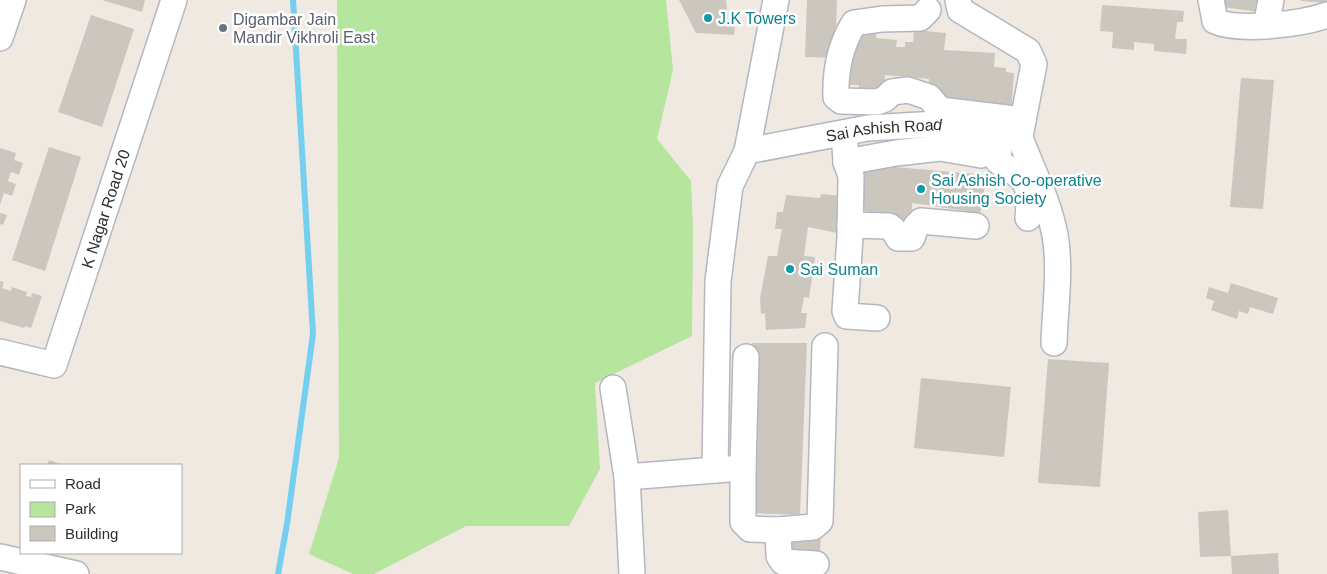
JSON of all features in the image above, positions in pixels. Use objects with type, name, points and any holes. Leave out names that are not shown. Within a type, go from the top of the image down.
[{"type":"street","points":[[0,38],[13,0]]},
{"type":"street","name":"K Nagar Road 20","points":[[0,352],[54,365],[174,0]]},
{"type":"street","points":[[715,470],[718,281],[730,186],[747,151],[776,0]]},
{"type":"street","points":[[900,0],[928,10],[959,5],[1028,51],[1034,64],[1014,131],[998,161],[1007,169],[1020,176],[1025,183],[1029,195],[1028,218]]},
{"type":"street","points":[[1211,0],[1215,21],[1223,25],[1266,26],[1315,19],[1327,14]]},
{"type":"street","points":[[1266,26],[1271,0]]},
{"type":"street","points":[[928,10],[920,18],[882,19],[854,23],[838,57],[835,81],[836,97],[841,101],[877,102],[885,99],[892,92],[908,90],[929,97],[940,110],[1014,131]]},
{"type":"street","name":"Sai Ashish Road","points":[[747,151],[868,128],[937,124],[1014,131]]},
{"type":"street","points":[[1014,131],[1050,216],[1056,236],[1057,264],[1054,343]]},
{"type":"street","points":[[843,134],[846,162],[851,176],[845,311],[847,316],[877,318]]},
{"type":"street","points":[[846,162],[896,153],[940,148],[982,155]]},
{"type":"street","points":[[850,225],[889,226],[898,238],[912,238],[916,226],[921,221],[976,226]]},
{"type":"street","points":[[746,357],[743,468],[744,522],[750,529],[778,530],[813,527],[820,521],[825,346]]},
{"type":"street","points":[[613,388],[626,477],[632,574]]},
{"type":"street","points":[[752,523],[803,522],[807,516],[810,435],[815,426],[824,422]]},
{"type":"street","points":[[626,477],[743,468]]},
{"type":"street","points":[[778,530],[779,556],[783,562],[816,564]]},
{"type":"street","points":[[0,556],[35,570],[76,574]]},
{"type":"green space","points":[[337,0],[666,0],[673,70],[657,139],[691,181],[693,228],[692,336],[595,383],[600,469],[569,526],[466,526],[374,574],[353,574],[309,554],[339,458]]},
{"type":"building","points":[[102,0],[145,0],[142,12]]},
{"type":"building","name":"J.K Towers","points":[[679,0],[726,0],[728,20],[736,17],[734,35],[696,33]]},
{"type":"building","points":[[807,0],[837,0],[835,58],[805,57]]},
{"type":"building","points":[[1224,0],[1260,0],[1258,12],[1223,7]]},
{"type":"building","points":[[1327,0],[1327,3],[1301,1]]},
{"type":"building","points":[[1102,5],[1184,11],[1183,22],[1177,22],[1175,39],[1187,39],[1186,54],[1154,51],[1154,44],[1134,42],[1134,50],[1112,48],[1113,32],[1100,31]]},
{"type":"building","points":[[91,15],[134,29],[102,127],[58,112]]},
{"type":"building","points":[[854,29],[876,31],[876,38],[897,40],[896,47],[905,47],[905,42],[913,42],[914,30],[946,33],[944,50],[995,53],[994,67],[1006,68],[1006,72],[1014,73],[1011,114],[942,103],[943,92],[928,91],[929,79],[885,75],[883,95],[859,90],[859,85],[850,85],[849,96],[839,95]]},
{"type":"building","points":[[1241,78],[1274,80],[1263,209],[1230,207]]},
{"type":"building","points":[[49,147],[81,157],[45,271],[12,260]]},
{"type":"building","points":[[0,148],[16,153],[14,160],[23,163],[19,175],[11,172],[8,181],[16,184],[12,196],[4,193],[0,205]]},
{"type":"building","name":"Sai Ashish Co-operative Housing Society","points":[[861,164],[987,175],[980,213],[912,203],[911,233],[869,220],[869,211],[855,209]]},
{"type":"building","name":"Sai Suman","points":[[821,194],[842,196],[837,233],[808,227],[804,256],[815,257],[809,298],[804,297],[801,313],[807,313],[805,328],[766,330],[765,313],[761,314],[760,298],[768,256],[777,256],[782,229],[775,229],[777,212],[783,212],[786,195],[820,198]]},
{"type":"building","points":[[0,213],[7,215],[3,225],[0,224]]},
{"type":"building","points":[[0,281],[4,282],[2,288],[11,291],[12,287],[27,292],[26,296],[31,297],[32,293],[42,296],[31,328],[25,326],[24,328],[0,321]]},
{"type":"building","points":[[1231,283],[1278,298],[1273,314],[1250,307],[1248,314],[1239,311],[1237,319],[1211,310],[1214,301],[1206,298],[1209,287],[1228,293]]},
{"type":"building","points":[[752,343],[807,343],[800,515],[751,513]]},
{"type":"building","points":[[1048,359],[1109,363],[1100,487],[1038,483]]},
{"type":"building","points":[[921,378],[1011,387],[1004,457],[914,448]]},
{"type":"building","points":[[49,460],[61,464],[47,464]]},
{"type":"building","points":[[1228,510],[1231,556],[1200,557],[1198,512]]},
{"type":"building","points":[[784,533],[821,534],[820,554],[784,553]]},
{"type":"building","points":[[1278,553],[1279,574],[1232,574],[1231,556]]},
{"type":"waterway","points":[[278,574],[287,524],[313,334],[293,0]]},
{"type":"place","name":"J.K Towers","points":[[708,18]]},
{"type":"place","name":"Digambar Jain Mandir Vikhroli East","points":[[223,28]]},
{"type":"place","name":"Sai Ashish Co-operative Housing Society","points":[[921,189]]},
{"type":"place","name":"Sai Suman","points":[[790,269]]}]
